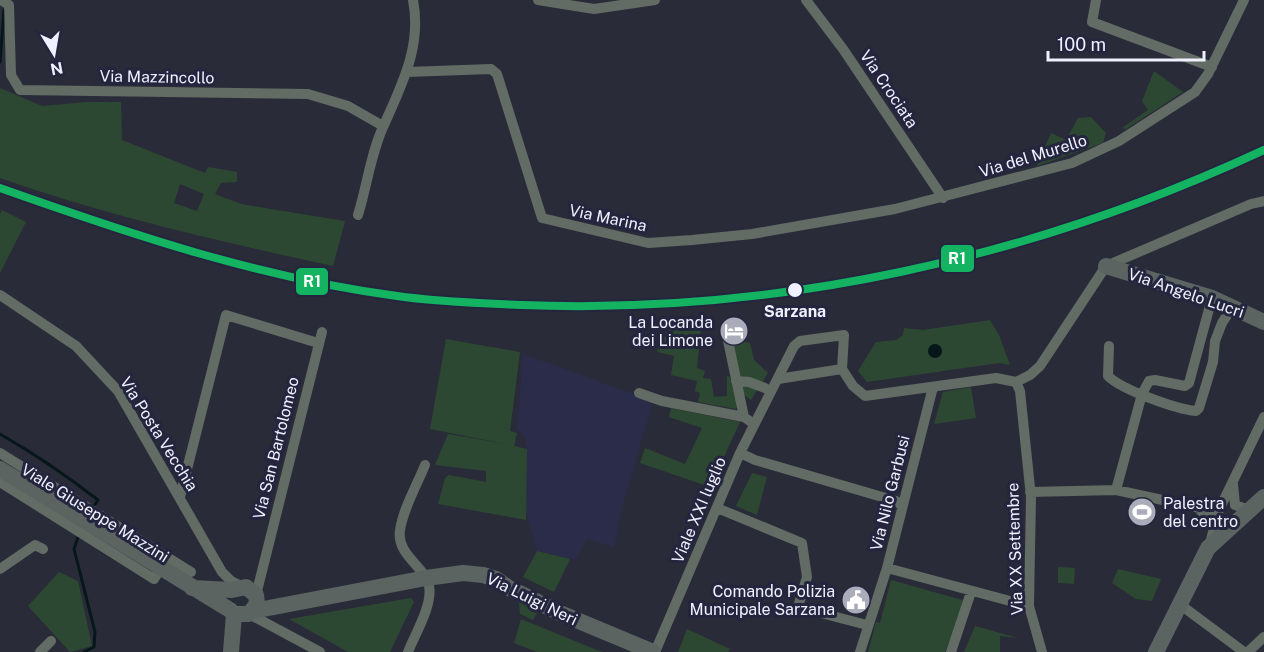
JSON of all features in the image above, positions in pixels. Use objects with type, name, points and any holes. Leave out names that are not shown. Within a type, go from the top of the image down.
[{"type":"main road","name":"Via Angelo Lucri","points":[[1106,266],[1212,298],[1264,322]]},
{"type":"main road","name":"Viale Giuseppe Mazzini","points":[[0,469],[165,562],[192,580],[244,600]]},
{"type":"main road","points":[[1156,652],[1178,603],[1208,548],[1264,497]]},
{"type":"main road","name":"Via Luigi Neri","points":[[244,600],[302,602],[463,573],[496,579],[509,588],[562,614],[654,652]]},
{"type":"main road","points":[[231,652],[244,600]]},
{"type":"street","points":[[358,215],[383,126],[407,72],[415,40],[413,0]]},
{"type":"street","points":[[538,0],[594,9],[656,0]]},
{"type":"street","points":[[1096,0],[1092,22],[1212,68]]},
{"type":"street","name":"Via del Murello","points":[[943,198],[1072,163],[1098,152],[1194,92],[1212,68],[1244,0]]},
{"type":"street","name":"Via Crociata","points":[[812,2],[943,198]]},
{"type":"street","name":"Via Mazzincollo","points":[[5,3],[11,75],[20,90],[308,94],[348,106],[383,126]]},
{"type":"street","name":"Via Marina","points":[[407,72],[491,69],[497,75],[542,218],[648,243],[796,227],[943,198]]},
{"type":"street","points":[[777,380],[842,369],[853,386],[865,396],[996,378],[1016,382],[1030,375],[1040,366],[1106,266],[1251,204],[1264,201]]},
{"type":"street","name":"Via Posta Vecchia","points":[[0,295],[76,346],[117,391],[180,496],[222,572],[244,600]]},
{"type":"street","points":[[1116,490],[1142,394],[1149,381],[1187,386],[1212,298]]},
{"type":"street","points":[[1110,345],[1108,376],[1113,381],[1142,394],[1196,411],[1199,408],[1222,323],[1233,306]]},
{"type":"street","name":"Via San Bartolomeo","points":[[180,496],[226,315],[320,337],[261,571],[244,600]]},
{"type":"street","name":"Viale XXI luglio","points":[[654,652],[740,453],[794,346],[800,341],[844,335],[842,369]]},
{"type":"street","points":[[727,336],[744,417]]},
{"type":"street","points":[[1198,347],[1214,351]]},
{"type":"street","points":[[736,381],[749,382],[765,388]]},
{"type":"street","name":"Via XX Settembre","points":[[1016,382],[1020,391],[1030,492],[1029,606],[1042,652]]},
{"type":"street","name":"Via Nilo Garbusi","points":[[933,387],[887,568],[1029,606]]},
{"type":"street","points":[[639,393],[662,401],[744,417],[754,424]]},
{"type":"street","points":[[1030,492],[1116,490],[1218,512],[1264,417]]},
{"type":"street","name":"Viale Giuseppe Mazzini","points":[[0,453],[165,562],[154,579],[0,482]]},
{"type":"street","points":[[740,453],[755,460],[896,501],[902,506]]},
{"type":"street","points":[[408,652],[427,603],[430,588],[426,578],[407,556],[399,531],[425,465]]},
{"type":"street","points":[[1233,480],[1235,505],[1249,510]]},
{"type":"street","points":[[717,508],[802,543],[807,577],[798,608],[867,625]]},
{"type":"street","points":[[1197,508],[1213,520],[1215,525],[1208,548]]},
{"type":"street","points":[[0,569],[28,547],[35,544],[43,549]]},
{"type":"street","points":[[860,652],[887,568]]},
{"type":"street","points":[[951,652],[971,592]]},
{"type":"street","name":"Viale Giuseppe Mazzini","points":[[244,600],[320,652]]},
{"type":"street","points":[[1178,603],[1246,652],[1264,637]]},
{"type":"street","points":[[40,652],[51,641]]},
{"type":"shaded area","points":[[932,344],[938,344],[942,351],[938,358],[932,358],[928,354],[928,348]]},
{"type":"shaded area","points":[[523,354],[653,401],[622,508],[614,547],[587,539],[575,560],[537,551],[525,507],[526,438],[517,429]]},
{"type":"green space","points":[[1154,71],[1183,92],[1126,129],[1122,128],[1148,110],[1142,101]]},
{"type":"green space","points":[[0,88],[42,106],[121,102],[122,140],[205,173],[208,167],[237,172],[237,182],[221,183],[215,194],[241,204],[345,221],[333,266],[165,227],[0,178]],"holes":[[[180,184],[204,194],[197,211],[174,203]]]},
{"type":"green space","points":[[1091,117],[1106,133],[1103,143],[1037,166],[1051,133],[1066,140],[1078,118]]},
{"type":"green space","points":[[2,210],[26,222],[0,273],[0,214]]},
{"type":"green space","points":[[990,320],[999,335],[1010,365],[999,363],[867,382],[858,371],[876,342],[896,340],[903,335],[904,328],[923,330]]},
{"type":"green space","points":[[681,324],[681,335],[682,326],[701,328],[697,368],[705,371],[703,378],[711,379],[714,397],[727,396],[727,376],[730,377],[738,403],[736,409],[698,402],[700,393],[695,391],[697,381],[671,375],[674,356],[657,352],[661,337],[669,337],[669,325]]},
{"type":"green space","points":[[446,339],[520,352],[510,431],[517,433],[514,446],[527,449],[526,520],[438,504],[445,478],[449,475],[486,482],[486,471],[435,465],[448,434],[506,444],[430,429]]},
{"type":"green space","points":[[735,340],[750,343],[754,360],[768,373],[751,400],[743,394],[730,342]]},
{"type":"green space","points":[[971,387],[976,418],[934,424],[943,392]]},
{"type":"green space","points":[[671,408],[740,422],[710,487],[640,463],[645,448],[685,464],[702,428],[669,417]]},
{"type":"green space","points":[[752,473],[767,477],[757,515],[736,506]]},
{"type":"green space","points":[[537,551],[570,559],[554,592],[523,577]]},
{"type":"green space","points":[[1058,567],[1075,568],[1074,584],[1058,583]]},
{"type":"green space","points":[[1118,569],[1161,579],[1152,601],[1136,599],[1112,583]]},
{"type":"green space","points":[[59,572],[78,581],[92,646],[70,652],[28,606]]},
{"type":"green space","points":[[891,580],[966,601],[945,652],[868,652],[876,622],[880,623]]},
{"type":"green space","points":[[411,598],[414,602],[390,652],[348,652],[289,619]]},
{"type":"green space","points":[[519,602],[538,611],[533,620],[520,614]]},
{"type":"green space","points":[[521,619],[603,652],[537,652],[514,643]]},
{"type":"green space","points":[[975,626],[1018,638],[1000,636],[1000,652],[964,652]]},
{"type":"green space","points":[[687,629],[730,649],[728,652],[678,652]]},
{"type":"waterway","points":[[0,62],[4,10]]},
{"type":"waterway","points":[[0,434],[62,473],[98,500],[94,506]]},
{"type":"waterway","points":[[78,537],[74,549],[95,632],[94,647],[84,652]]},
{"type":"transit line","name":"R1","points":[[0,188],[147,238],[245,266],[346,288],[412,298],[459,302],[617,306],[712,300],[807,289],[902,272],[994,249],[1086,221],[1176,188],[1264,150]]},
{"type":"place","name":"Sarzana","points":[[795,290]]},
{"type":"place","name":"La Locanda dei Limone","points":[[734,331]]},
{"type":"place","name":"Palestra del centro","points":[[1142,512]]},
{"type":"place","name":"Comando Polizia Municipale Sarzana","points":[[856,600]]}]
